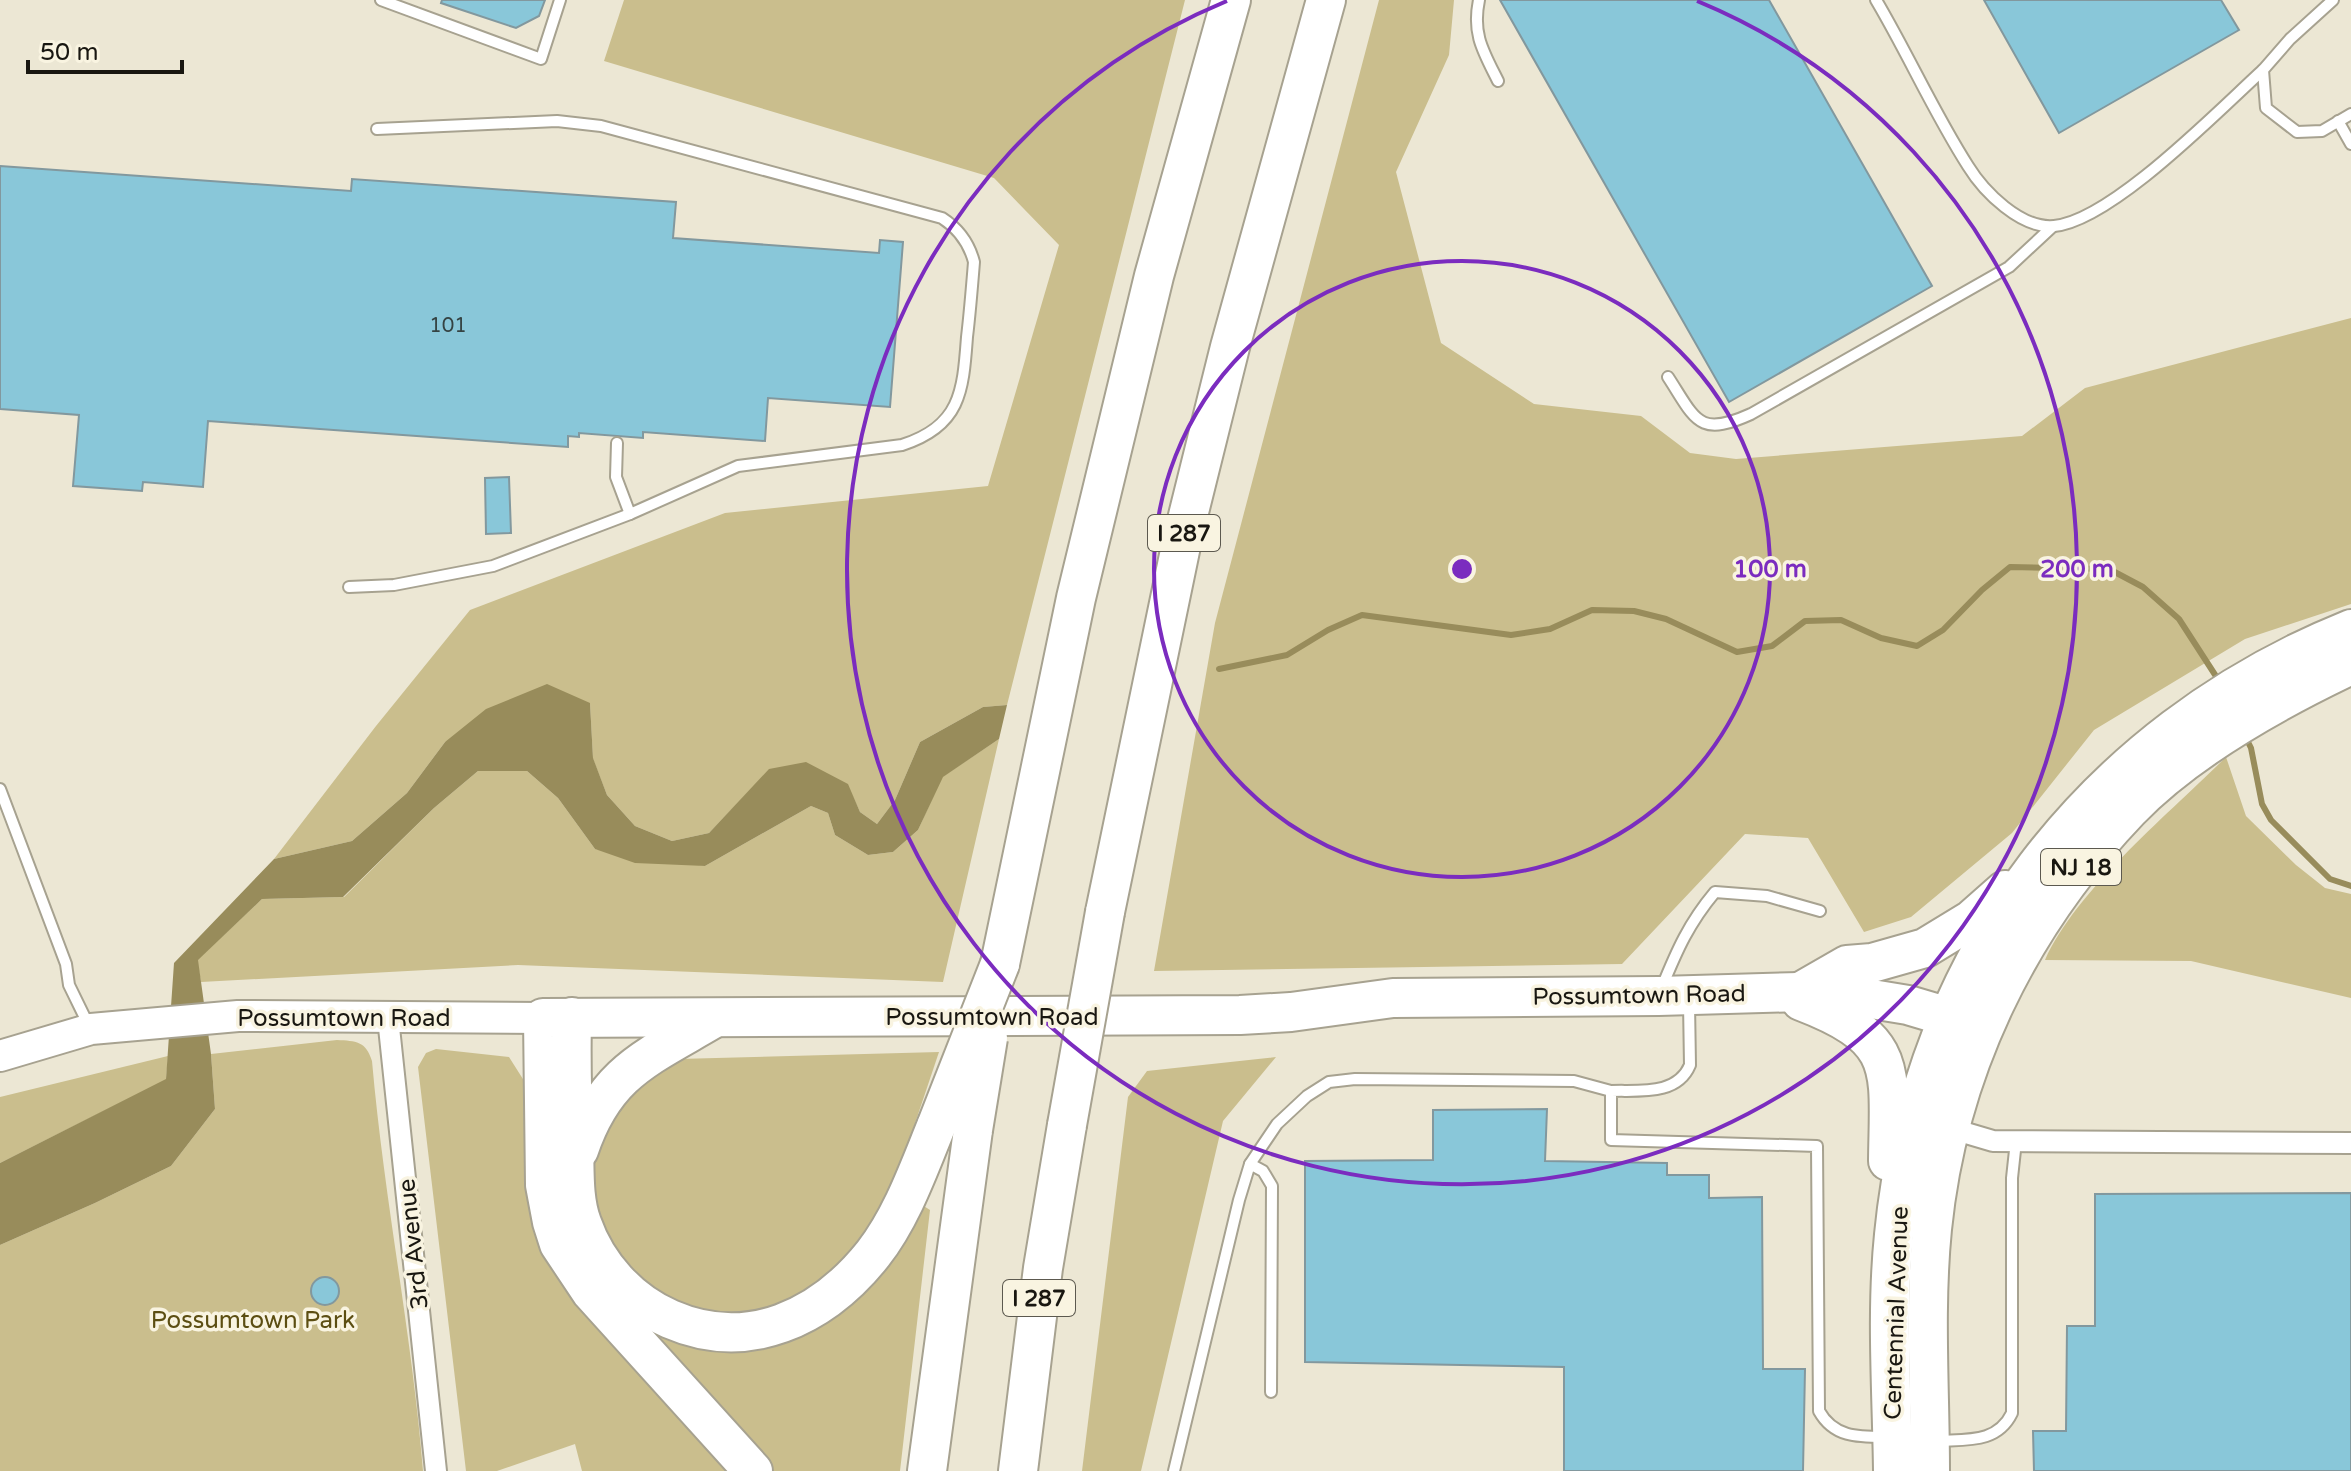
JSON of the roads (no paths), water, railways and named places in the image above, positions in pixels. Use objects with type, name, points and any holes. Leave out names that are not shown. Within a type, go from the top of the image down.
[{"type":"highway","points":[[927,1471],[955,1127],[1000,964],[1076,598],[1154,276],[1231,0]]},
{"type":"highway","name":"I 287","points":[[1018,1471],[1043,1268],[1067,1125],[1105,912],[1183,536],[1230,347],[1326,0]]},
{"type":"highway","name":"Centennial Avenue","points":[[1893,1454],[1891,1309],[1894,1235],[1912,1124],[1937,1042],[1965,1021],[2095,850],[2209,724],[2351,629]]},
{"type":"highway","name":"Centennial Avenue","points":[[2250,698],[2351,665]]},
{"type":"highway","name":"Centennial Avenue","points":[[1930,1456],[1930,1254],[1965,1021],[1984,943],[2035,865],[2075,817],[2110,782],[2162,736],[2209,724]]},
{"type":"highway","points":[[1790,992],[1847,965],[1884,960],[1925,948],[1971,920],[2035,865]]},
{"type":"highway","points":[[1790,992],[1856,1026],[1880,1053],[1889,1085],[1888,1162],[1894,1235]]},
{"type":"highway","name":"Possumtown Road","points":[[557,1018],[1240,1015],[1291,1012],[1393,998],[1790,992],[1868,998],[1965,1021]]},
{"type":"highway","points":[[557,1018],[581,1222],[610,1274],[630,1296],[650,1311],[695,1328],[733,1334],[761,1331],[804,1314],[826,1298],[859,1270],[873,1253],[955,1127]]},
{"type":"highway","points":[[557,1018],[545,1185],[559,1244],[591,1292],[753,1471]]},
{"type":"highway","points":[[575,1164],[584,1135],[608,1090],[644,1059],[714,1019]]},
{"type":"main road","name":"Possumtown Road","points":[[0,1056],[91,1029],[238,1016],[557,1018]]},
{"type":"street","name":"3rd Avenue","points":[[388,1018],[436,1471]]},
{"type":"street","points":[[1949,1128],[1993,1141],[2351,1143]]},
{"type":"lane","points":[[381,0],[541,59],[560,0]]},
{"type":"lane","points":[[1479,0],[1475,23],[1481,48],[1498,81]]},
{"type":"lane","points":[[1876,0],[1969,168],[2001,205],[2020,218],[2052,227]]},
{"type":"lane","points":[[1668,377],[1690,411],[1703,423],[1713,427],[1726,426],[1763,408],[2009,267],[2052,227],[2080,220],[2114,199],[2169,155],[2263,70],[2290,39],[2333,0]]},
{"type":"lane","points":[[2263,70],[2266,108],[2297,132],[2322,131],[2351,114]]},
{"type":"lane","points":[[349,587],[394,585],[493,566],[630,514],[738,466],[902,445],[921,439],[952,410],[963,387],[974,262],[956,227],[942,218],[601,126],[557,121],[377,129]]},
{"type":"lane","points":[[2338,121],[2351,144]]},
{"type":"lane","points":[[617,443],[616,477],[630,514]]},
{"type":"lane","points":[[0,789],[66,964],[69,985],[91,1029]]},
{"type":"lane","points":[[1174,1471],[1250,1164],[1277,1124],[1307,1096],[1329,1082],[1355,1079],[1574,1081],[1611,1091],[1668,1088],[1683,1079],[1690,1065],[1674,996],[1680,941],[1715,892],[1767,896],[1820,911]]},
{"type":"lane","points":[[1611,1091],[1611,1140],[1817,1146],[1819,1411],[1825,1422],[1841,1433],[1868,1437],[1893,1454]]},
{"type":"lane","points":[[1930,1456],[1989,1436],[2002,1428],[2012,1413],[2012,1178],[2016,1141]]},
{"type":"lane","points":[[1250,1164],[1263,1171],[1272,1186],[1271,1392]]},
{"type":"waterway","points":[[1219,669],[1287,655],[1328,630],[1362,615],[1511,635],[1550,629],[1592,610],[1634,611],[1666,619],[1737,652],[1772,646],[1805,621],[1841,620],[1881,638],[1917,646],[1943,630],[1982,590],[2010,567],[2109,569],[2143,587],[2179,619],[2221,684]]},
{"type":"waterway","points":[[2246,738],[2251,748],[2262,804],[2271,820],[2330,879],[2351,886]]},
{"type":"park label","name":"Possumtown Park","points":[[253,1320]]}]
